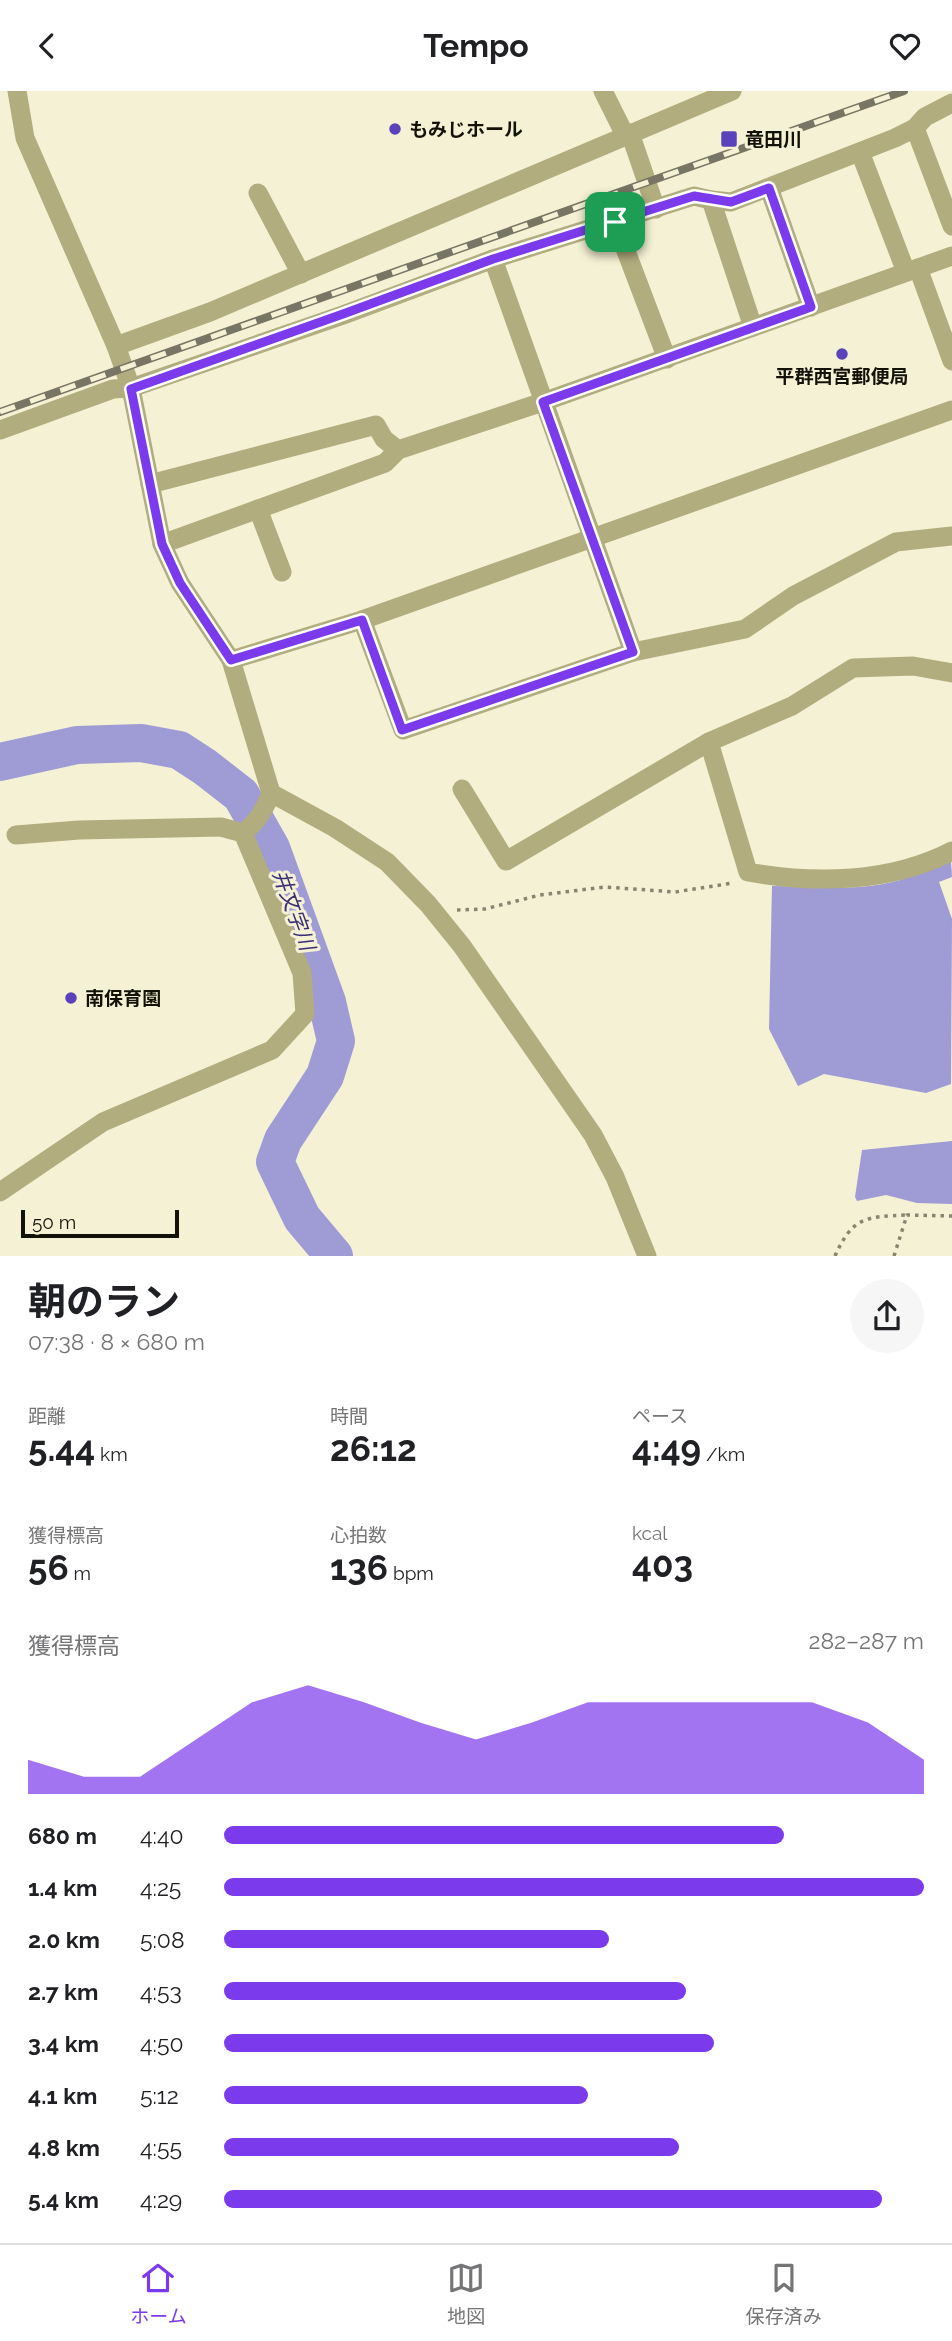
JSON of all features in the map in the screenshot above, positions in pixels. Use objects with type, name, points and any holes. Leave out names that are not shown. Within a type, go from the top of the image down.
[{"type":"street","points":[[17,91],[25,138],[116,346],[131,389],[162,544],[180,583],[231,660],[268,800],[247,830]]},
{"type":"street","points":[[603,91],[627,134],[656,209]]},
{"type":"street","points":[[116,346],[210,312],[732,91]]},
{"type":"street","points":[[0,429],[113,389],[131,389],[493,259],[694,196],[731,202],[915,128],[925,117],[952,103]]},
{"type":"street","points":[[915,128],[952,226]]},
{"type":"street","points":[[860,152],[952,361]]},
{"type":"street","points":[[769,188],[811,307]]},
{"type":"street","points":[[258,193],[301,274]]},
{"type":"street","points":[[711,200],[753,327]]},
{"type":"street","points":[[615,222],[667,359]]},
{"type":"street","points":[[162,544],[385,463],[398,450],[667,359],[952,256]]},
{"type":"street","points":[[493,259],[633,652]]},
{"type":"street","points":[[231,660],[362,620],[952,410]]},
{"type":"street","points":[[150,484],[376,425],[384,439],[398,450]]},
{"type":"street","points":[[258,509],[282,572]]},
{"type":"street","points":[[362,620],[402,730],[633,652],[745,629],[793,596],[896,542],[952,536]]},
{"type":"street","points":[[462,789],[506,861],[709,742],[792,705],[853,668],[913,666],[952,673]]},
{"type":"street","points":[[709,742],[748,872],[805,880],[863,877],[936,859],[952,851]]},
{"type":"street","points":[[268,800],[335,828],[387,862],[430,906],[463,946],[593,1135],[615,1177],[647,1256]]},
{"type":"street","points":[[16,835],[79,830],[221,827],[247,830]]},
{"type":"street","points":[[0,1192],[103,1122],[272,1050],[305,1014],[302,973],[247,830]]},
{"type":"path","points":[[430,906],[451,911],[485,909],[540,895],[605,887],[675,892],[736,882]]},
{"type":"path","points":[[894,1256],[907,1215]]},
{"type":"path","points":[[835,1256],[846,1232],[862,1220],[907,1215],[952,1216]]},
{"type":"shaded area","points":[[951,861],[952,877],[939,882],[952,919],[951,1084],[926,1093],[824,1074],[798,1086],[769,1029],[772,886],[869,886],[900,880]]},
{"type":"shaded area","points":[[952,1141],[952,1204],[917,1203],[886,1195],[857,1201],[855,1197],[862,1150]]},
{"type":"waterway","name":"井文字川","points":[[0,762],[77,745],[141,743],[179,750],[241,795],[271,848],[327,1002],[336,1041],[325,1076],[283,1140],[275,1162],[302,1218],[334,1256]]},
{"type":"railway","points":[[0,412],[904,91]]},
{"type":"place","name":"もみじホール","points":[[395,129]]},
{"type":"place","name":"竜田川","points":[[729,139]]},
{"type":"place","name":"平群西宮郵便局","points":[[842,354]]},
{"type":"place","name":"南保育園","points":[[71,998]]},
{"type":"route","points":[[769,188],[811,307],[543,402],[633,652],[402,730],[362,620],[231,660],[180,583],[162,544],[131,389],[493,259],[615,222],[694,196],[731,202],[769,188]]}]
